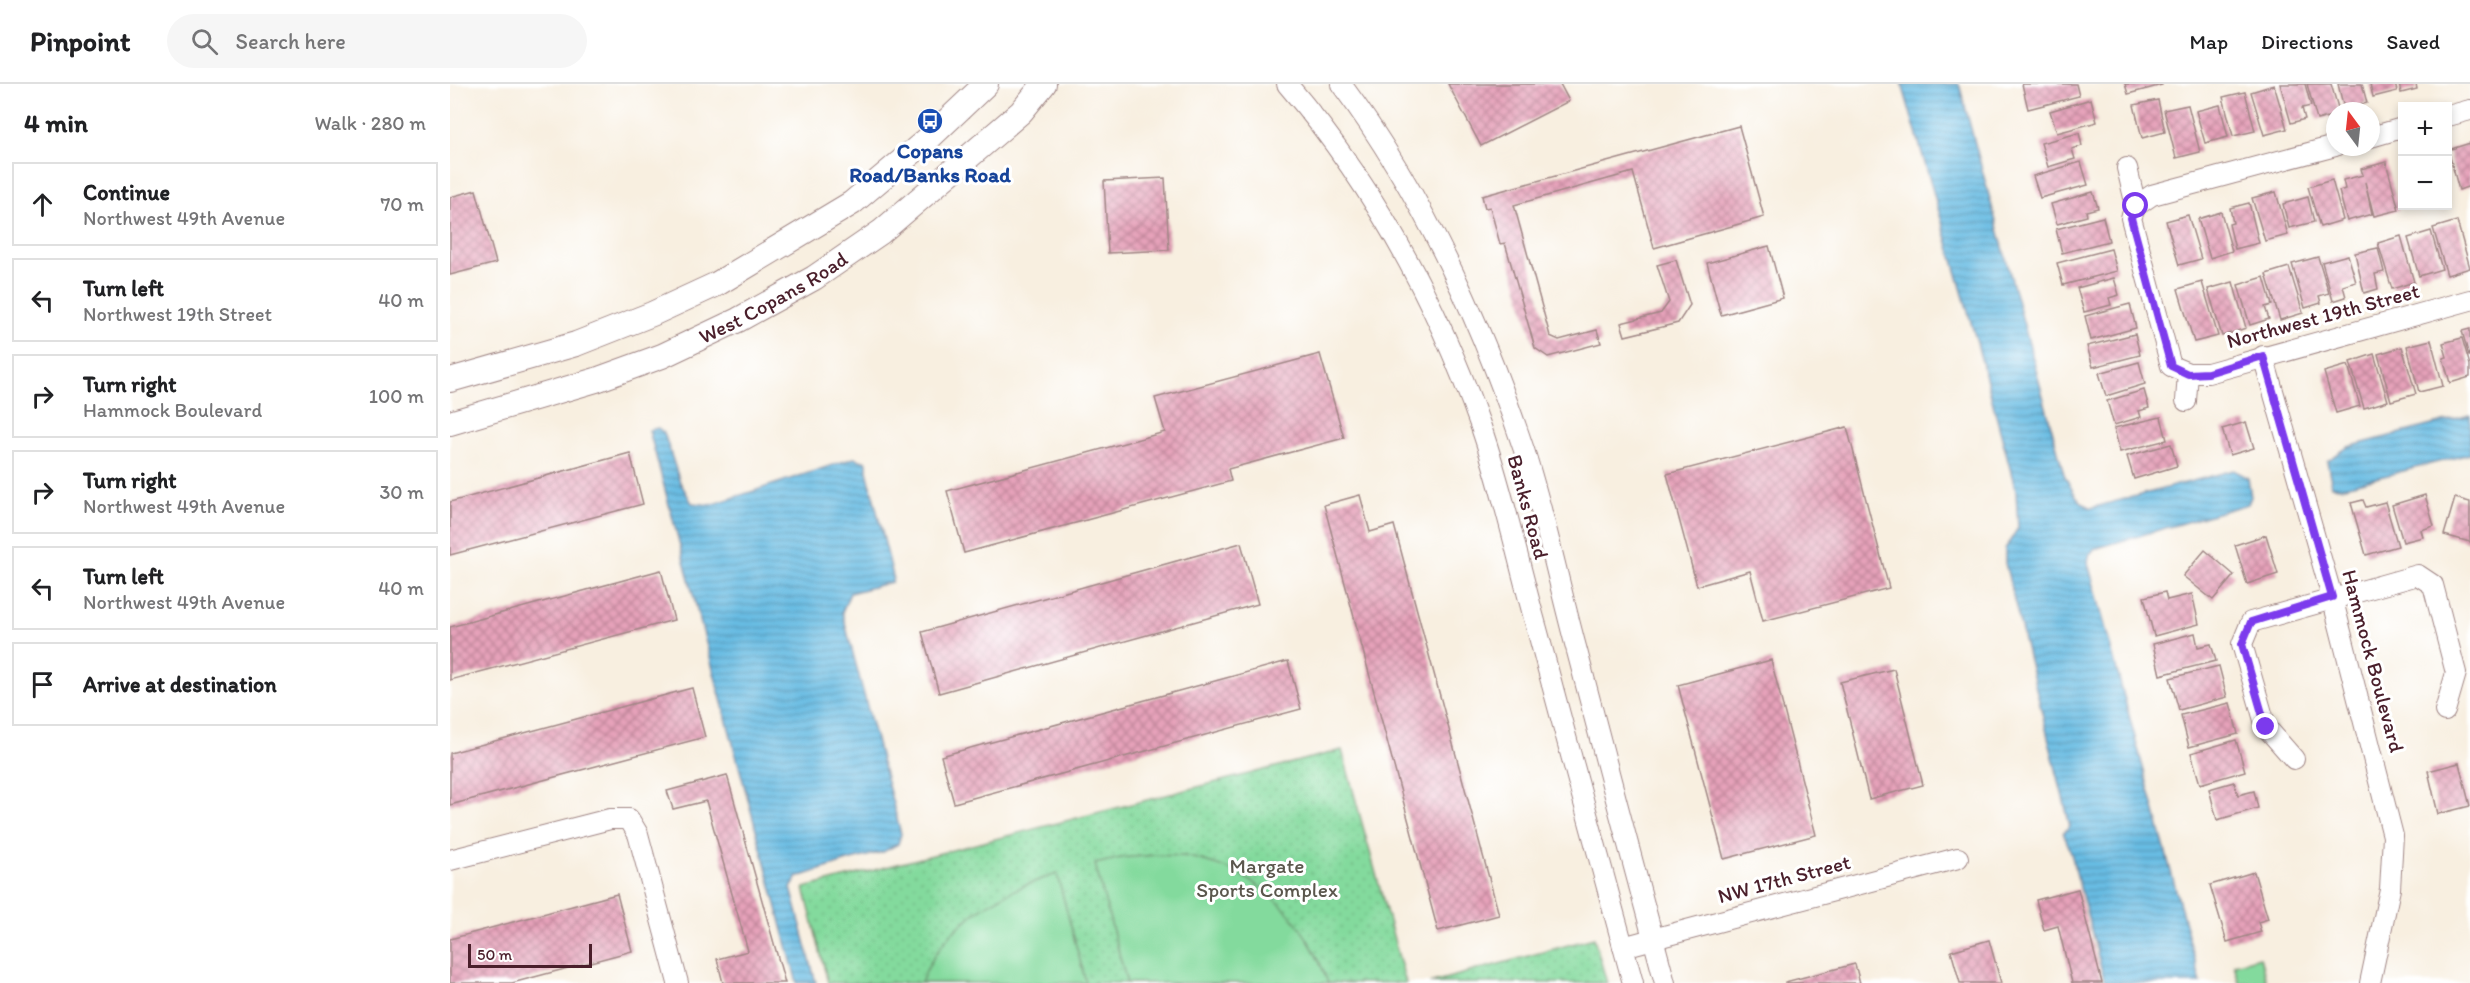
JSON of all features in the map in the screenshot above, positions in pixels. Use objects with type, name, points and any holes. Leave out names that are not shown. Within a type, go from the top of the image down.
[{"type":"main road","name":"West Copans Road","points":[[450,380],[576,344],[652,314],[717,284],[852,203],[928,139],[986,84]]},
{"type":"main road","name":"West Copans Road","points":[[450,423],[596,381],[662,356],[738,320],[814,278],[881,232],[1021,112],[1044,84]]},
{"type":"street","name":"Banks Road","points":[[1287,84],[1337,149],[1389,227],[1419,281],[1458,366],[1491,461],[1633,983]]},
{"type":"street","name":"Banks Road","points":[[1341,84],[1378,135],[1405,180],[1451,269],[1488,354],[1521,443],[1665,983]]},
{"type":"street","points":[[2452,115],[2470,110]]},
{"type":"street","points":[[2380,134],[2398,129]]},
{"type":"street","points":[[2186,401],[2188,374],[2171,366],[2131,218],[2136,206],[2152,195],[2326,148]]},
{"type":"street","points":[[2127,168],[2136,206]]},
{"type":"street","name":"Northwest 19th Street","points":[[2188,374],[2208,373],[2470,300]]},
{"type":"street","name":"Hammock Boulevard","points":[[2263,356],[2332,597],[2393,836],[2391,889],[2370,983]]},
{"type":"street","points":[[2294,759],[2266,727],[2242,644],[2251,622],[2332,597],[2418,575],[2433,585],[2456,673],[2445,711]]},
{"type":"street","points":[[450,860],[610,819],[628,819],[638,834],[678,983]]},
{"type":"street","name":"NW 17th Street","points":[[1623,947],[1958,858]]},
{"type":"green space","name":"Margate Sports Complex","points":[[1342,750],[1406,983],[828,983],[804,888]]},
{"type":"green space","points":[[1156,855],[1188,857],[1217,865],[1260,887],[1293,919],[1307,938],[1328,983],[1127,983],[1095,864],[1121,858]]},
{"type":"green space","points":[[1057,874],[1086,983],[921,983],[944,943],[976,912],[1015,890]]},
{"type":"green space","points":[[1594,938],[1607,983],[1429,983]]},
{"type":"green space","points":[[2260,957],[2267,983],[2239,983],[2234,964]]},
{"type":"water","points":[[1902,84],[1959,84],[2064,474],[2078,498],[2091,508],[2234,470],[2248,478],[2251,497],[2248,504],[2094,549],[2089,556],[2088,563],[2201,983],[2105,983],[2070,849],[2063,833],[2070,826],[2005,563],[2005,549],[2018,528],[2016,491],[1977,343]]},
{"type":"water","points":[[2470,415],[2470,454],[2341,487],[2332,486],[2327,461],[2348,447]]},
{"type":"water","points":[[658,428],[664,433],[680,482],[692,503],[711,505],[854,458],[867,462],[867,471],[893,576],[892,582],[850,593],[842,612],[901,834],[898,844],[883,852],[798,877],[791,888],[816,983],[797,983],[649,430]]},
{"type":"building","points":[[1448,84],[1560,84],[1569,101],[1481,146]]},
{"type":"building","points":[[2022,84],[2076,84],[2079,96],[2028,109]]},
{"type":"building","points":[[2125,84],[2162,84],[2162,85],[2128,94]]},
{"type":"building","points":[[2280,84],[2305,84],[2311,106],[2302,108],[2305,119],[2291,123]]},
{"type":"building","points":[[2307,84],[2331,84],[2336,102],[2326,102],[2326,118],[2317,120]]},
{"type":"building","points":[[2338,84],[2362,84],[2367,102],[2342,102]]},
{"type":"building","points":[[2370,84],[2395,84],[2397,91],[2373,97]]},
{"type":"building","points":[[2399,84],[2416,84],[2417,89],[2401,93]]},
{"type":"building","points":[[2274,85],[2287,129],[2264,135],[2251,92]]},
{"type":"building","points":[[2245,92],[2255,131],[2233,136],[2223,97]]},
{"type":"building","points":[[2091,99],[2097,122],[2057,133],[2050,111]]},
{"type":"building","points":[[2158,100],[2165,132],[2142,138],[2134,105]]},
{"type":"building","points":[[2188,105],[2200,152],[2176,158],[2164,110]]},
{"type":"building","points":[[2220,105],[2228,137],[2205,143],[2196,111]]},
{"type":"building","points":[[1739,126],[1764,217],[1654,248],[1633,172],[1514,205],[1550,336],[1559,340],[1597,330],[1601,343],[1548,357],[1535,348],[1505,243],[1500,244],[1490,207],[1485,208],[1482,196]]},
{"type":"building","points":[[2079,133],[2082,146],[2072,149],[2075,159],[2048,167],[2041,143]]},
{"type":"building","points":[[2470,143],[2470,186],[2459,190],[2452,165],[2452,149]]},
{"type":"building","points":[[2081,162],[2088,185],[2040,198],[2033,176]]},
{"type":"building","points":[[2386,162],[2399,210],[2374,216],[2365,182],[2372,214],[2347,221],[2339,191],[2345,189],[2343,180],[2363,175],[2361,169]]},
{"type":"building","points":[[1165,178],[1169,250],[1108,253],[1104,181]]},
{"type":"building","points":[[2332,180],[2343,220],[2320,227],[2308,187]]},
{"type":"building","points":[[476,190],[496,263],[450,275],[450,197]]},
{"type":"building","points":[[2093,192],[2098,208],[2086,211],[2087,216],[2057,224],[2051,204]]},
{"type":"building","points":[[2276,192],[2288,235],[2265,241],[2252,198]]},
{"type":"building","points":[[2308,197],[2314,222],[2289,228],[2283,204]]},
{"type":"building","points":[[2249,203],[2259,243],[2235,249],[2229,224],[2233,223],[2230,208]]},
{"type":"building","points":[[2221,212],[2232,251],[2210,258],[2198,219]]},
{"type":"building","points":[[2188,215],[2201,259],[2179,265],[2166,221]]},
{"type":"building","points":[[2103,217],[2109,241],[2062,253],[2056,229]]},
{"type":"building","points":[[2457,221],[2470,268],[2447,275],[2433,228]]},
{"type":"building","points":[[2431,231],[2442,269],[2419,276],[2408,238]]},
{"type":"building","points":[[2401,236],[2414,282],[2392,289],[2378,243]]},
{"type":"building","points":[[1769,246],[1783,298],[1721,315],[1707,263]]},
{"type":"building","points":[[2378,248],[2384,272],[2375,274],[2378,289],[2364,293],[2355,253]]},
{"type":"building","points":[[2111,249],[2117,271],[2063,285],[2057,263]]},
{"type":"building","points":[[2348,255],[2356,282],[2343,286],[2346,297],[2333,301],[2322,262]]},
{"type":"building","points":[[2318,257],[2329,293],[2319,296],[2321,303],[2305,308],[2292,264]]},
{"type":"building","points":[[1676,260],[1690,305],[1678,323],[1625,336],[1621,323],[1661,313],[1669,302],[1657,265]]},
{"type":"building","points":[[2289,267],[2303,313],[2280,320],[2266,274]]},
{"type":"building","points":[[2264,277],[2272,305],[2265,307],[2269,319],[2250,325],[2238,285]]},
{"type":"building","points":[[2114,278],[2119,295],[2109,298],[2111,305],[2084,312],[2077,288]]},
{"type":"building","points":[[2202,282],[2218,336],[2194,342],[2178,289]]},
{"type":"building","points":[[2233,282],[2246,328],[2222,336],[2208,289]]},
{"type":"building","points":[[2130,304],[2136,328],[2091,340],[2085,316]]},
{"type":"building","points":[[2470,329],[2470,356],[2469,356],[2462,331]]},
{"type":"building","points":[[2135,334],[2140,355],[2093,367],[2087,346]]},
{"type":"building","points":[[2462,338],[2470,365],[2470,377],[2450,383],[2443,358],[2447,357],[2443,343]]},
{"type":"building","points":[[2431,340],[2443,386],[2419,392],[2407,346]]},
{"type":"building","points":[[2402,347],[2416,394],[2391,401],[2378,354]]},
{"type":"building","points":[[1320,354],[1344,438],[1228,469],[1231,481],[964,553],[947,491],[1165,432],[1155,398]]},
{"type":"building","points":[[2374,354],[2388,401],[2364,408],[2350,362]]},
{"type":"building","points":[[2139,362],[2145,384],[2106,396],[2099,373]]},
{"type":"building","points":[[2348,365],[2360,406],[2336,413],[2324,372]]},
{"type":"building","points":[[2144,390],[2149,408],[2139,411],[2141,417],[2114,425],[2107,401]]},
{"type":"building","points":[[2161,417],[2167,440],[2120,452],[2114,428]]},
{"type":"building","points":[[2246,422],[2254,448],[2230,455],[2222,429]]},
{"type":"building","points":[[1847,427],[1889,588],[1763,621],[1750,571],[1697,586],[1667,474]]},
{"type":"building","points":[[2171,444],[2177,466],[2134,479],[2127,456]]},
{"type":"building","points":[[630,453],[643,504],[450,555],[450,502]]},
{"type":"building","points":[[1360,495],[1370,532],[1394,525],[1499,915],[1438,931],[1324,505]]},
{"type":"building","points":[[2425,495],[2434,526],[2421,530],[2423,537],[2403,542],[2392,505]]},
{"type":"building","points":[[2455,498],[2470,502],[2470,542],[2444,535]]},
{"type":"building","points":[[2363,500],[2366,507],[2385,502],[2398,546],[2366,555],[2351,503]]},
{"type":"building","points":[[2266,535],[2278,574],[2247,584],[2235,545]]},
{"type":"building","points":[[1241,543],[1258,604],[939,693],[922,632]]},
{"type":"building","points":[[2205,550],[2234,575],[2213,600],[2183,576]]},
{"type":"building","points":[[661,570],[674,620],[450,680],[450,627]]},
{"type":"building","points":[[2165,592],[2167,600],[2192,594],[2199,624],[2154,636],[2144,597]]},
{"type":"building","points":[[2195,633],[2198,647],[2211,644],[2216,661],[2160,675],[2153,644]]},
{"type":"building","points":[[1771,660],[1816,835],[1724,859],[1678,685]]},
{"type":"building","points":[[1288,661],[1301,709],[954,803],[941,756]]},
{"type":"building","points":[[2219,666],[2227,697],[2179,710],[2170,678]]},
{"type":"building","points":[[1894,669],[1923,785],[1869,799],[1840,682]]},
{"type":"building","points":[[692,688],[705,737],[450,805],[450,753]]},
{"type":"building","points":[[2230,703],[2238,734],[2189,747],[2181,715]]},
{"type":"building","points":[[2236,740],[2245,771],[2200,784],[2191,753]]},
{"type":"building","points":[[2459,763],[2470,806],[2438,814],[2428,771]]},
{"type":"building","points":[[727,775],[785,983],[723,983],[717,959],[748,951],[706,801],[673,809],[667,791]]},
{"type":"building","points":[[2234,782],[2238,795],[2254,791],[2258,808],[2217,820],[2209,789]]},
{"type":"building","points":[[2254,872],[2268,919],[2258,922],[2261,932],[2227,942],[2210,885]]},
{"type":"building","points":[[2078,889],[2102,983],[2072,983],[2058,926],[2044,930],[2036,900]]},
{"type":"building","points":[[617,894],[632,951],[512,983],[450,983],[450,939]]},
{"type":"building","points":[[1989,940],[2001,983],[1960,983],[1951,951]]},
{"type":"building","points":[[1855,964],[1860,983],[1785,983],[1785,982]]},
{"type":"place","name":"Copans Road/Banks Road","points":[[930,121]]},
{"type":"route","points":[[2136,206],[2131,218],[2171,366],[2188,374],[2208,373],[2263,356],[2332,597],[2251,622],[2242,644],[2266,727]]}]
